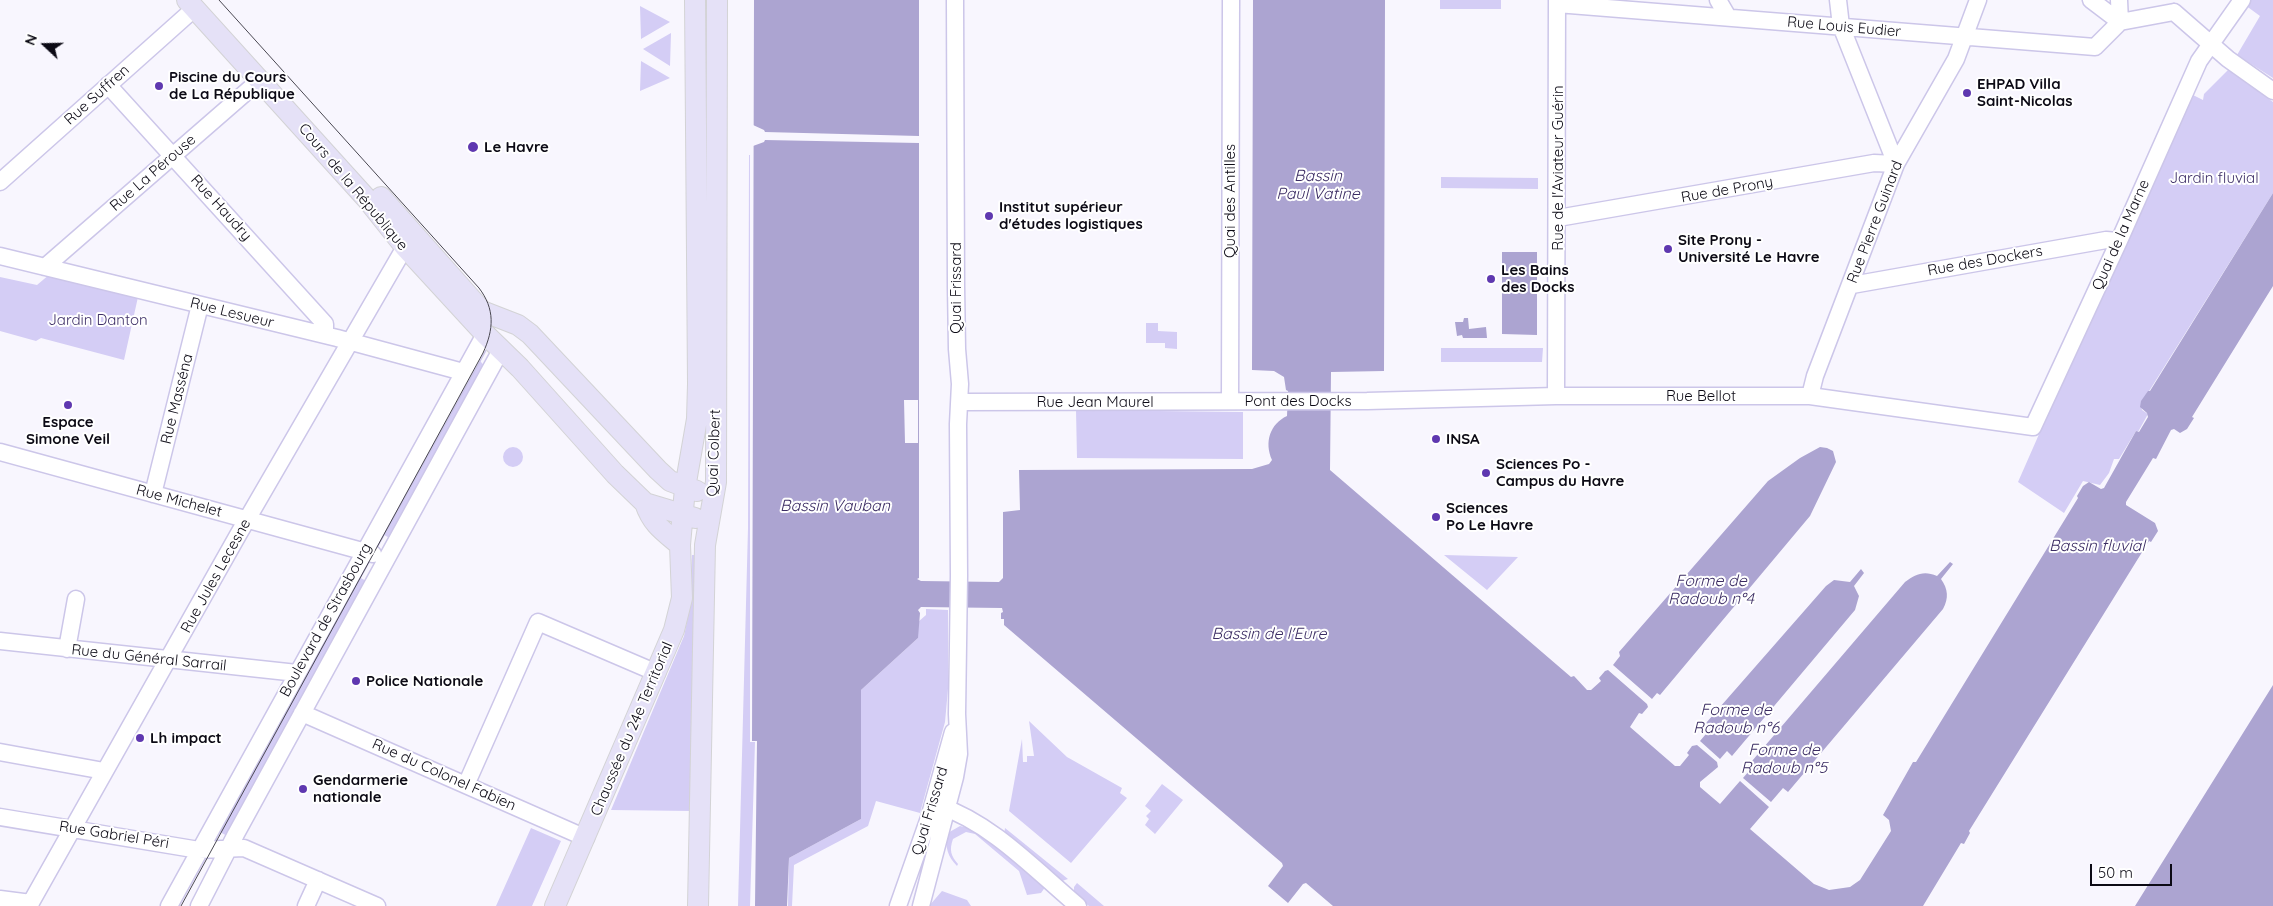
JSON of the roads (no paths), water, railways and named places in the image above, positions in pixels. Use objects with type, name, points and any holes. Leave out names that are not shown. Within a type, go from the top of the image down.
[{"type":"main road","name":"Quai Colbert","points":[[680,545],[685,488],[697,419],[698,384],[695,0]]},
{"type":"main road","name":"Cours de la République","points":[[196,3],[260,80],[366,198],[405,247],[485,334],[497,357],[520,368],[614,474],[645,502]]},
{"type":"main road","name":"Cours de la République","points":[[196,3],[482,311],[518,325]]},
{"type":"main road","name":"Quai Colbert","points":[[698,906],[705,545],[716,482],[717,73],[715,4]]},
{"type":"main road","points":[[695,101],[717,73]]},
{"type":"main road","points":[[485,334],[498,318]]},
{"type":"main road","points":[[497,357],[518,325],[546,349],[658,470],[670,481],[685,488],[694,489],[701,495],[711,515],[683,516],[645,502]]},
{"type":"main road","points":[[658,470],[691,451]]},
{"type":"main road","points":[[645,502],[650,518],[680,545]]},
{"type":"main road","name":"Chaussée du 24e Territorial","points":[[555,906],[586,838],[674,630],[682,598],[680,545]]},
{"type":"street","name":"Quai Frissard","points":[[921,906],[957,714],[959,576],[958,424],[960,402],[956,286],[955,0]]},
{"type":"street","name":"Quai des Antilles","points":[[1230,401],[1231,0]]},
{"type":"street","points":[[1718,0],[1728,17]]},
{"type":"street","points":[[1838,0],[1841,26],[1896,164]]},
{"type":"street","name":"Rue Pierre Guinard","points":[[1810,396],[1815,376],[1852,285],[1896,164],[1956,58],[1978,0]]},
{"type":"street","points":[[2091,0],[2120,22]]},
{"type":"street","points":[[2119,0],[2120,22]]},
{"type":"street","name":"Quai de la Marne","points":[[2033,427],[2119,241],[2198,61],[2242,0]]},
{"type":"street","name":"Rue Louis Eudier","points":[[1557,2],[2095,47],[2120,22]]},
{"type":"street","name":"Rue de l'Aviateur Guérin","points":[[1556,396],[1558,218],[1557,2]]},
{"type":"street","name":"Rue Suffren","points":[[0,182],[196,3]]},
{"type":"street","points":[[2120,22],[2175,6],[2210,44],[2273,91]]},
{"type":"street","name":"Rue La Pérouse","points":[[45,267],[260,80]]},
{"type":"street","name":"Rue Haudry","points":[[108,85],[325,324],[325,335]]},
{"type":"street","name":"Rue de Prony","points":[[1558,218],[1874,163],[1896,164]]},
{"type":"street","name":"Rue des Dockers","points":[[1852,285],[2106,240],[2119,241]]},
{"type":"street","name":"Rue Jules Lecesne","points":[[30,905],[104,771],[405,247]]},
{"type":"street","name":"Rue Lesueur","points":[[0,256],[325,335],[463,372]]},
{"type":"street","name":"Rue Masséna","points":[[153,494],[200,305]]},
{"type":"street","name":"Boulevard de Strasbourg","points":[[169,906],[485,334]]},
{"type":"street","name":"Boulevard de Strasbourg","points":[[199,906],[302,713],[497,357]]},
{"type":"street","name":"Rue Bellot","points":[[1367,401],[1556,396],[1810,396],[2033,427]]},
{"type":"street","name":"Rue Jean Maurel","points":[[960,402],[1230,401]]},
{"type":"street","name":"Pont des Docks","points":[[1230,401],[1367,401]]},
{"type":"street","name":"Rue Michelet","points":[[0,452],[248,519],[364,552],[386,561]]},
{"type":"street","points":[[66,649],[76,599]]},
{"type":"street","points":[[466,785],[538,622],[657,673]]},
{"type":"street","name":"Rue du Général Sarrail","points":[[0,641],[297,673]]},
{"type":"street","name":"Rue du Colonel Fabien","points":[[302,713],[586,838]]},
{"type":"street","points":[[0,752],[104,771]]},
{"type":"street","name":"Quai Frissard","points":[[898,906],[940,806]]},
{"type":"street","points":[[940,806],[954,810],[988,829],[1078,906]]},
{"type":"street","name":"Rue Gabriel Péri","points":[[0,817],[199,850],[244,848],[377,906]]},
{"type":"street","points":[[306,906],[318,880]]},
{"type":"street","points":[[0,900],[30,905]]},
{"type":"water","points":[[754,0],[919,0],[919,578],[917,579],[921,581],[999,582],[1003,578],[1003,512],[1020,510],[1019,470],[1252,469],[1269,464],[1272,460],[1269,447],[1270,434],[1276,424],[1287,416],[1288,391],[1286,390],[1284,377],[1274,371],[1252,370],[1253,0],[1385,0],[1384,371],[1331,372],[1330,470],[1571,677],[1574,676],[1587,690],[1591,690],[1601,681],[1599,678],[1608,670],[1647,704],[1648,707],[1642,714],[1639,713],[1630,727],[1675,766],[1680,766],[1689,755],[1687,753],[1692,746],[1697,745],[1717,762],[1718,767],[1700,782],[1700,787],[1720,804],[1740,781],[1769,807],[1750,829],[1814,884],[1829,890],[1850,887],[1860,880],[1891,831],[1889,820],[1883,815],[1913,762],[1916,762],[2078,498],[2077,496],[2083,486],[2089,482],[2101,489],[2104,488],[2136,431],[2139,432],[2148,417],[2147,413],[2140,407],[2141,401],[2150,391],[2273,193],[2273,286],[2192,417],[2194,418],[2187,429],[2180,433],[2174,429],[2171,430],[2156,459],[2153,458],[2126,502],[2126,505],[2155,523],[2158,531],[2151,542],[2149,541],[1969,831],[1970,833],[1964,844],[1961,843],[1923,906],[1333,906],[1306,883],[1303,884],[1288,903],[1268,886],[1283,866],[1282,863],[1004,625],[1004,619],[1001,619],[1002,608],[921,607],[918,610],[920,613],[918,638],[861,690],[861,819],[789,858],[787,906],[755,906],[757,741],[752,741]]},
{"type":"water","points":[[1502,252],[1537,252],[1537,335],[1502,334]]},
{"type":"water","points":[[1464,318],[1468,318],[1469,329],[1486,327],[1487,338],[1463,338],[1462,335],[1457,336],[1455,322],[1463,322]]},
{"type":"water","name":"Forme de Radoub n°4","points":[[1820,447],[1833,451],[1836,462],[1810,516],[1660,695],[1657,693],[1652,699],[1613,665],[1620,656],[1619,652],[1768,481],[1800,458]]},
{"type":"water","name":"Forme de Radoub n°5","points":[[1950,562],[1953,564],[1941,579],[1947,594],[1943,609],[1788,792],[1783,788],[1771,802],[1743,778],[1749,771],[1746,768],[1905,582],[1920,574],[1928,573],[1937,576]]},
{"type":"water","name":"Forme de Radoub n°6","points":[[1861,569],[1864,573],[1854,586],[1859,596],[1855,610],[1732,756],[1727,751],[1720,759],[1700,741],[1711,728],[1706,723],[1826,586],[1834,580],[1850,582]]},
{"type":"water","points":[[2273,685],[2273,906],[2135,906]]},
{"type":"tram line","points":[[181,906],[483,353],[491,327],[488,304],[479,288],[219,0]]},
{"type":"place","name":"Piscine du Cours de La République","points":[[159,86]]},
{"type":"place","name":"EHPAD Villa Saint-Nicolas","points":[[1967,93]]},
{"type":"place","name":"Le Havre","points":[[473,147]]},
{"type":"place","name":"Institut supérieur d'études logistiques","points":[[989,216]]},
{"type":"place","name":"Site Prony - Université Le Havre","points":[[1668,249]]},
{"type":"place","name":"Les Bains des Docks","points":[[1491,279]]},
{"type":"place","name":"Espace Simone Veil","points":[[68,405]]},
{"type":"place","name":"INSA","points":[[1436,439]]},
{"type":"place","name":"Sciences Po - Campus du Havre","points":[[1486,473]]},
{"type":"place","name":"Sciences Po Le Havre","points":[[1436,517]]},
{"type":"place","name":"Police Nationale","points":[[356,681]]},
{"type":"place","name":"Lh impact","points":[[140,738]]},
{"type":"place","name":"Gendarmerie nationale","points":[[303,789]]},
{"type":"water label","name":"Bassin Paul Vatine","points":[[1318,185]]},
{"type":"water label","name":"Bassin Vauban","points":[[835,506]]},
{"type":"water label","name":"Bassin fluvial","points":[[2097,546]]},
{"type":"water label","name":"Bassin de l'Eure","points":[[1269,634]]},
{"type":"park label","name":"Jardin fluvial","points":[[2214,178]]},
{"type":"park label","name":"Jardin Danton","points":[[98,320]]}]
